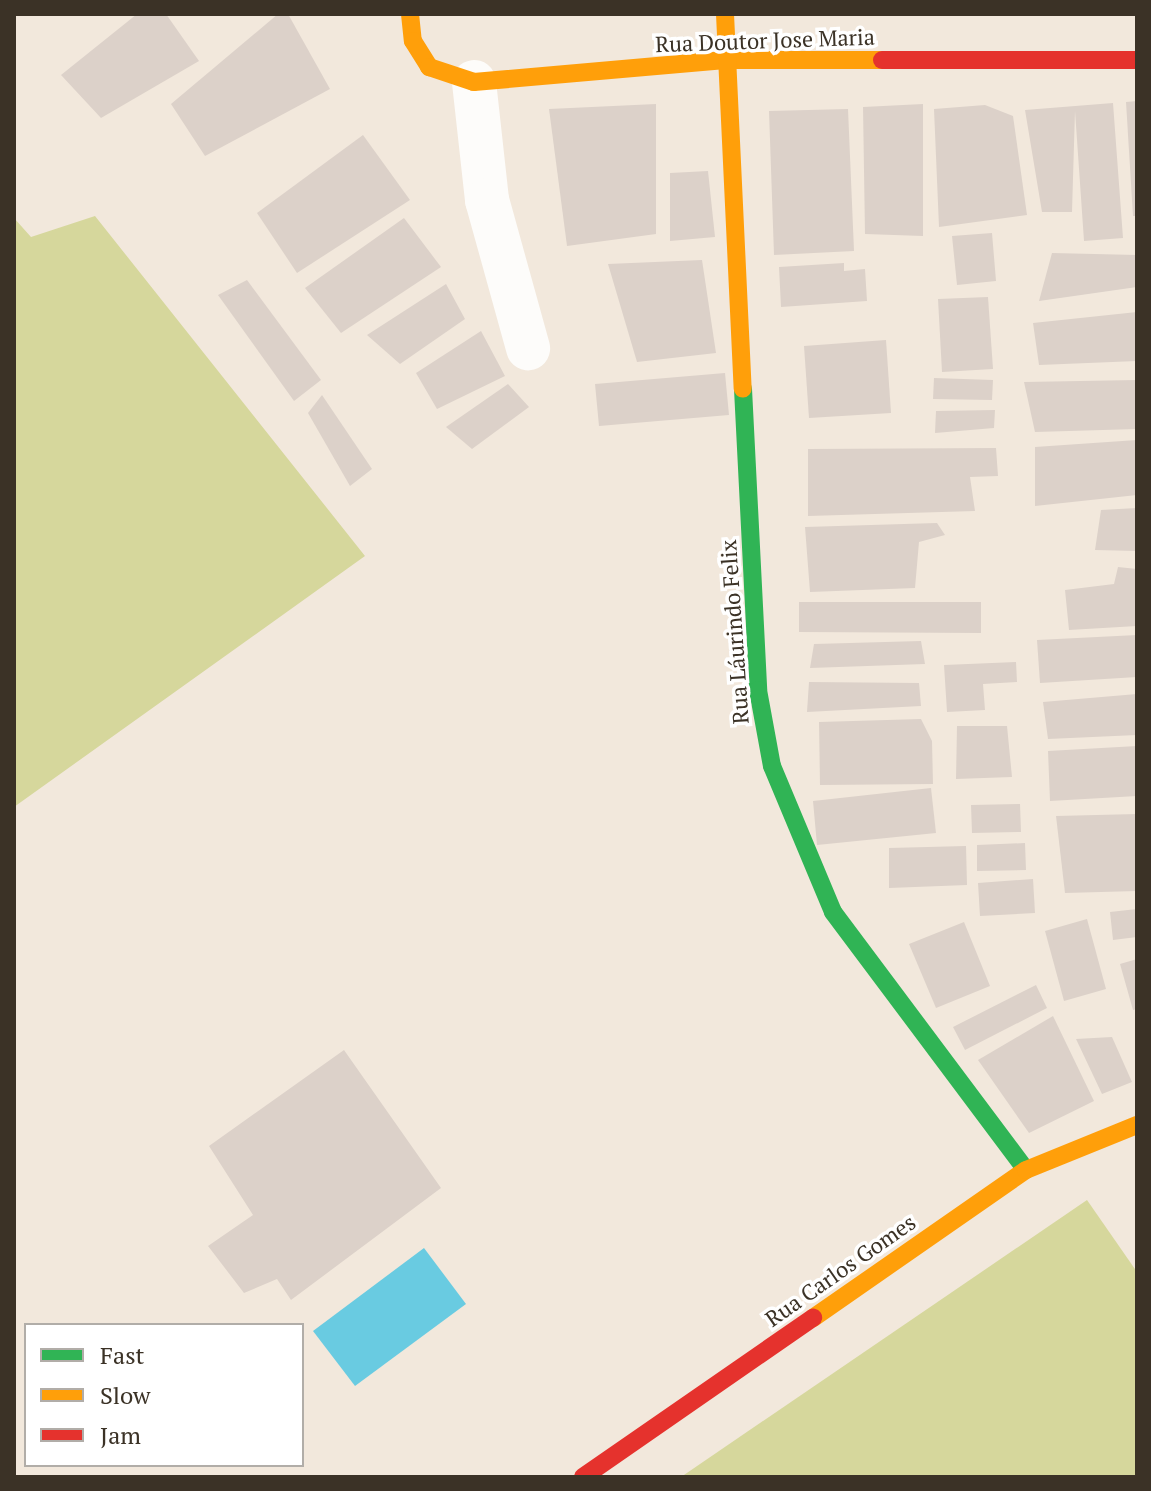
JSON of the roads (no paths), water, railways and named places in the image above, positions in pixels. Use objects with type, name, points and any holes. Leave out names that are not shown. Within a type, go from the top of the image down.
[{"type":"street","name":"Rua Doutor Jose Maria","points":[[410,14],[413,41],[445,78],[474,82],[728,60],[1137,60]]},
{"type":"street","name":"Rua Láurindo Felix","points":[[725,14],[758,690],[772,766],[833,912],[1026,1170]]},
{"type":"street","points":[[474,82],[487,200],[528,348]]},
{"type":"street","name":"Rua Carlos Gomes","points":[[583,1477],[1026,1170],[1137,1125]]},
{"type":"water","points":[[424,1248],[466,1304],[355,1386],[313,1331]]}]
